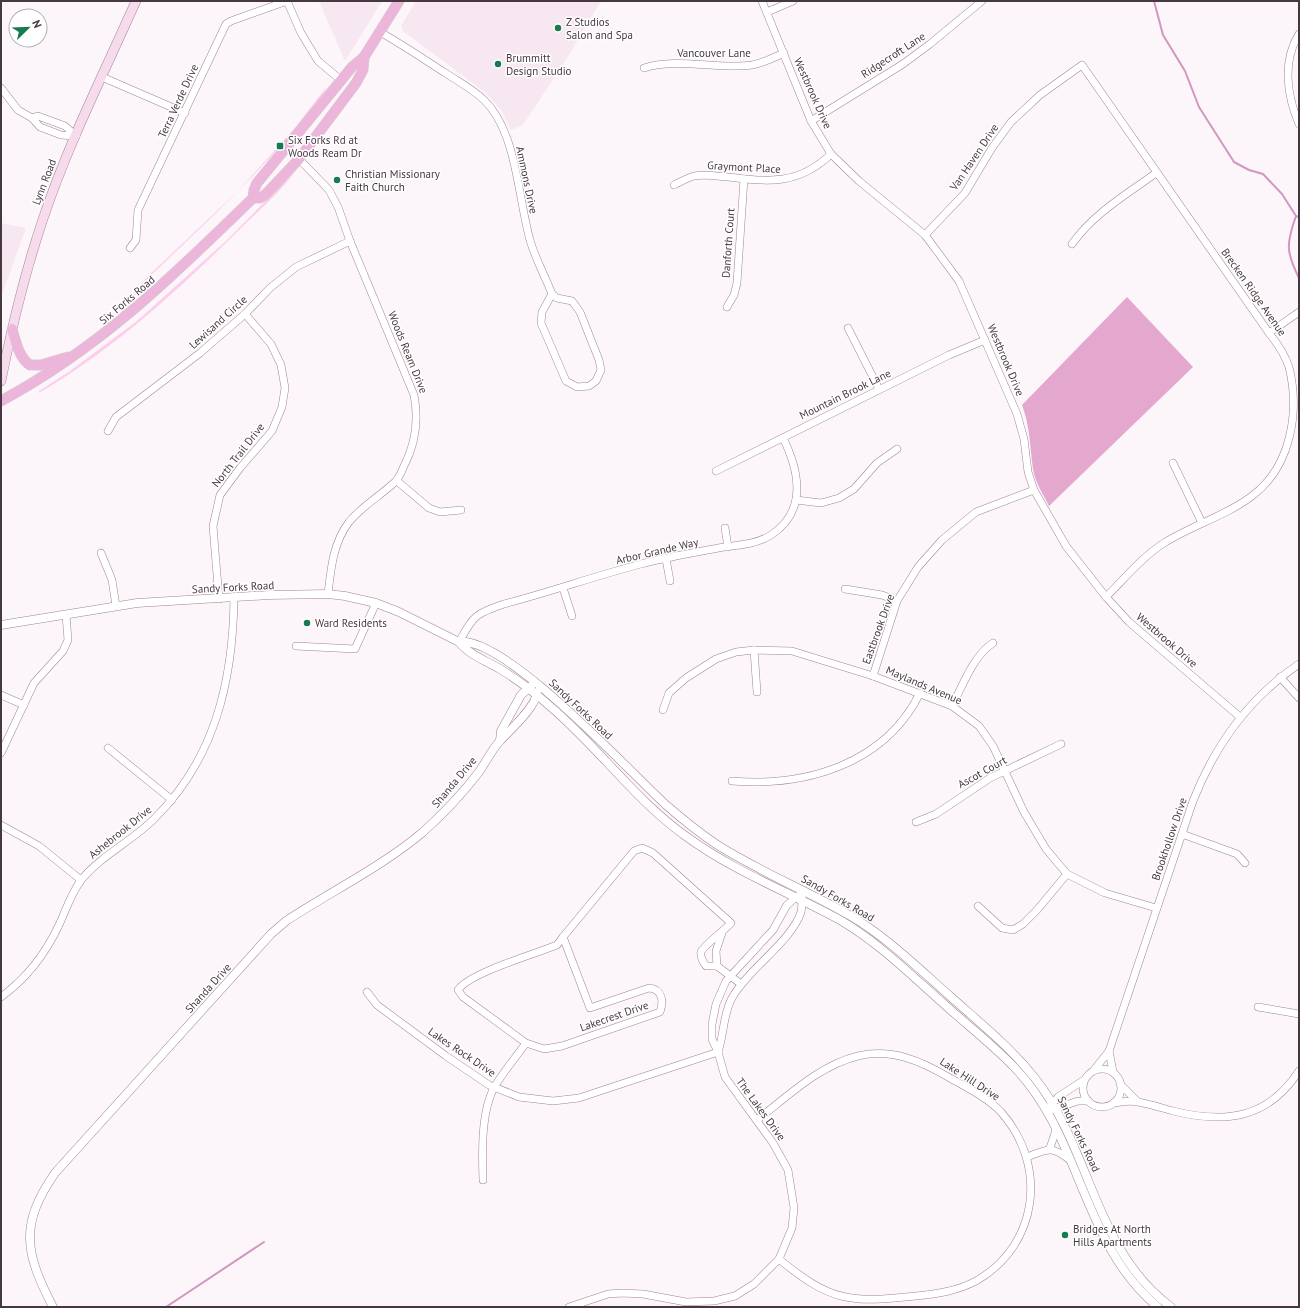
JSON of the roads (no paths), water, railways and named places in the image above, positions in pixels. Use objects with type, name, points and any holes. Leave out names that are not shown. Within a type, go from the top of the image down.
[{"type":"main road","name":"Lynn Road","points":[[1,381],[25,278],[44,218],[76,136],[136,1]]},
{"type":"main road","name":"Six Forks Road","points":[[1,400],[74,357],[152,295],[253,198],[254,190],[258,183],[356,62],[364,57],[399,1]]},
{"type":"main road","name":"Six Forks Road","points":[[253,198],[260,198],[266,194],[299,159],[356,83],[363,70],[364,57]]},
{"type":"main road","points":[[12,329],[20,352],[24,360],[30,366],[74,357]]},
{"type":"street","points":[[287,1],[309,47],[318,61],[342,81]]},
{"type":"street","name":"Terra Verde Drive","points":[[130,248],[136,240],[138,210],[226,24],[287,1]]},
{"type":"street","name":"Westbrook Drive","points":[[762,1],[811,121],[831,154],[859,181],[925,235],[959,281],[1017,414],[1024,438],[1028,472],[1034,490],[1066,546],[1106,597],[1157,647],[1240,717]]},
{"type":"street","points":[[767,12],[793,1]]},
{"type":"street","name":"Ridgecroft Lane","points":[[811,121],[904,64],[982,1]]},
{"type":"street","name":"Ammons Drive","points":[[380,32],[462,84],[484,100],[492,110],[505,133],[512,152],[522,211],[531,243],[552,294]]},
{"type":"street","points":[[1299,34],[1295,40],[1291,54],[1288,88],[1292,108],[1299,124]]},
{"type":"street","name":"Vancouver Lane","points":[[644,68],[664,63],[725,66],[753,65],[784,54]]},
{"type":"street","name":"Brecken Ridge Avenue","points":[[1082,65],[1269,333],[1289,366],[1295,387],[1296,411],[1292,438],[1281,462],[1271,477],[1253,496],[1240,505],[1202,523],[1151,552],[1106,597]]},
{"type":"street","name":"Van Haven Drive","points":[[925,235],[965,193],[992,148],[1011,122],[1040,95],[1082,65]]},
{"type":"street","points":[[102,77],[185,113]]},
{"type":"street","points":[[1,88],[18,110],[32,118],[40,127],[61,135],[76,136]]},
{"type":"street","name":"Graymont Place","points":[[674,185],[695,176],[770,181],[786,180],[803,174],[820,165],[831,154]]},
{"type":"street","name":"Woods Ream Drive","points":[[299,159],[329,190],[338,207],[350,241],[414,395],[417,412],[416,435],[410,454],[397,480],[365,506],[349,522],[339,539],[331,562],[328,594]]},
{"type":"street","points":[[1072,244],[1083,229],[1104,210],[1156,172]]},
{"type":"street","name":"Danforth Court","points":[[727,306],[734,295],[737,283],[744,179]]},
{"type":"street","name":"Lewisand Circle","points":[[108,431],[116,417],[200,354],[245,314],[270,288],[296,267],[350,241]]},
{"type":"street","points":[[552,294],[557,298],[572,301],[580,312],[599,360],[601,370],[596,381],[589,386],[577,388],[566,381],[541,323],[542,312],[552,294]]},
{"type":"street","points":[[1269,333],[1299,312]]},
{"type":"street","name":"North Trail Drive","points":[[219,599],[213,526],[220,495],[240,468],[272,431],[282,407],[285,388],[281,365],[271,344],[245,314]]},
{"type":"street","points":[[848,328],[879,390]]},
{"type":"street","name":"Mountain Brook Lane","points":[[716,471],[949,355],[986,340]]},
{"type":"street","name":"Arbor Grande Way","points":[[459,642],[472,619],[484,611],[642,563],[752,543],[771,535],[789,516],[796,500],[798,479],[794,463],[783,438]]},
{"type":"street","points":[[1292,438],[1299,440]]},
{"type":"street","points":[[796,500],[821,503],[839,498],[854,489],[877,463],[897,449]]},
{"type":"street","points":[[1173,463],[1202,523]]},
{"type":"street","points":[[397,480],[429,508],[440,512],[461,510]]},
{"type":"street","name":"Eastbrook Drive","points":[[873,676],[897,601],[918,568],[942,540],[976,512],[1034,490]]},
{"type":"street","points":[[725,528],[728,547]]},
{"type":"street","points":[[101,553],[112,580],[116,606]]},
{"type":"street","points":[[666,559],[670,581]]},
{"type":"street","points":[[563,588],[572,616]]},
{"type":"street","points":[[845,589],[882,595],[897,601]]},
{"type":"street","name":"Sandy Forks Road","points":[[1,625],[116,606],[162,601],[328,594],[376,603],[399,612],[459,642],[465,651],[501,669],[572,725],[636,792],[685,836],[721,860],[859,932],[912,975],[1015,1068],[1047,1111],[1114,1257],[1131,1282],[1158,1307]]},
{"type":"street","name":"Ashebrook Drive","points":[[1,998],[27,976],[46,950],[71,896],[81,880],[93,867],[154,820],[172,800],[197,764],[218,718],[228,673],[234,598]]},
{"type":"street","points":[[296,646],[355,649],[376,603]]},
{"type":"street","points":[[1,753],[34,683],[63,651],[68,640],[66,615]]},
{"type":"street","name":"Sandy Forks Road","points":[[459,642],[467,641],[486,650],[537,683],[563,705],[665,804],[717,845],[803,890],[867,926],[898,951],[1005,1046],[1034,1076],[1054,1106],[1116,1244],[1142,1281],[1171,1307]]},
{"type":"street","points":[[952,706],[978,657],[984,649],[993,643]]},
{"type":"street","points":[[754,650],[756,692]]},
{"type":"street","name":"Maylands Avenue","points":[[663,710],[669,693],[686,678],[716,659],[736,652],[754,650],[792,651],[873,676],[920,693],[952,706],[979,726],[993,746],[1024,812],[1046,849],[1067,874],[1105,893],[1156,908]]},
{"type":"street","name":"Brookhollow Drive","points":[[1054,1106],[1083,1082],[1109,1051],[1156,908],[1202,776],[1240,717],[1280,677],[1299,664]]},
{"type":"street","points":[[1280,677],[1299,698]]},
{"type":"street","points":[[527,688],[537,683],[537,696]]},
{"type":"street","name":"Shanda Drive","points":[[500,741],[501,731],[527,688]]},
{"type":"street","points":[[732,781],[761,783],[781,781],[808,777],[839,766],[872,750],[890,736],[910,713],[920,693]]},
{"type":"street","points":[[1,695],[24,705]]},
{"type":"street","name":"Shanda Drive","points":[[53,1307],[35,1271],[29,1243],[32,1218],[38,1200],[56,1173],[271,934],[286,921],[383,860],[424,831],[467,786],[500,741],[509,733],[537,696]]},
{"type":"street","name":"Ascot Court","points":[[916,822],[928,818],[974,788],[1061,744]]},
{"type":"street","points":[[108,748],[172,800]]},
{"type":"street","points":[[1,826],[39,846],[81,880]]},
{"type":"street","points":[[1182,834],[1237,854],[1245,863]]},
{"type":"street","name":"Lakecrest Drive","points":[[563,937],[590,1008],[649,988],[654,988],[661,995],[663,1004],[660,1012],[562,1046],[544,1049],[526,1043],[463,997],[458,990],[461,984],[484,973],[557,945],[563,937],[634,851],[642,848],[653,853],[731,923],[722,933],[717,947],[715,959],[717,966]]},
{"type":"street","points":[[978,906],[1002,928],[1013,930],[1023,924],[1037,910],[1067,874]]},
{"type":"street","name":"The Lakes Drive","points":[[569,1307],[612,1293],[643,1294],[686,1302],[714,1301],[735,1296],[754,1284],[779,1259],[792,1228],[794,1208],[788,1170],[773,1143],[757,1120],[732,1090],[725,1077],[718,1052],[712,1038],[712,1024],[716,1004],[726,981],[773,930],[787,905],[798,900],[803,890]]},
{"type":"street","name":"The Lakes Drive","points":[[718,1052],[731,1000],[741,984],[779,944],[794,925],[801,912],[798,900]]},
{"type":"street","points":[[722,933],[711,941],[701,952],[702,961],[706,966],[717,966],[741,984]]},
{"type":"street","points":[[711,941],[717,947]]},
{"type":"street","name":"Lakes Rock Drive","points":[[367,992],[377,1005],[446,1056],[494,1087],[519,1097],[553,1101],[579,1098],[718,1052]]},
{"type":"street","points":[[1258,1007],[1299,1014]]},
{"type":"street","points":[[483,1180],[482,1154],[484,1120],[494,1087],[526,1043]]},
{"type":"street","name":"Brookhollow Drive","points":[[1109,1051],[1113,1072],[1120,1086],[1137,1101]]},
{"type":"street","name":"Lake Hill Drive","points":[[757,1120],[814,1077],[837,1062],[880,1052],[893,1054],[928,1065],[973,1091],[1000,1111],[1017,1132],[1027,1157],[1032,1185],[1028,1218],[1015,1243],[998,1263],[976,1280],[961,1288],[939,1294],[877,1300],[850,1299],[831,1294],[817,1287],[779,1259]]},
{"type":"street","points":[[1094,1070],[1104,1069],[1113,1072]]},
{"type":"street","points":[[1083,1082],[1083,1093],[1088,1101],[1097,1107],[1103,1107],[1114,1103],[1137,1101],[1186,1114],[1209,1118],[1230,1118],[1265,1105],[1284,1090],[1299,1071]]},
{"type":"street","points":[[1114,1103],[1117,1099],[1120,1086]]},
{"type":"street","points":[[1047,1111],[1054,1106],[1078,1101],[1088,1101]]},
{"type":"street","points":[[1050,1148],[1056,1130]]},
{"type":"street","points":[[1027,1157],[1050,1148],[1057,1150],[1070,1160]]},
{"type":"waterway","points":[[1154,1],[1163,35],[1185,71],[1199,107],[1234,162],[1249,170],[1263,174],[1282,194],[1296,216],[1299,217]]},
{"type":"waterway","points":[[1296,216],[1290,234],[1289,248],[1292,261],[1299,278]]},
{"type":"waterway","points":[[166,1307],[264,1242]]},
{"type":"place","name":"Z Studios Salon and Spa","points":[[558,28]]},
{"type":"place","name":"Brummitt Design Studio","points":[[498,64]]},
{"type":"place","name":"Six Forks Rd at Woods Ream Dr","points":[[280,146]]},
{"type":"place","name":"Christian Missionary Faith Church","points":[[337,180]]},
{"type":"place","name":"Ward Residents","points":[[307,623]]},
{"type":"place","name":"Bridges At North Hills Apartments","points":[[1065,1235]]}]
